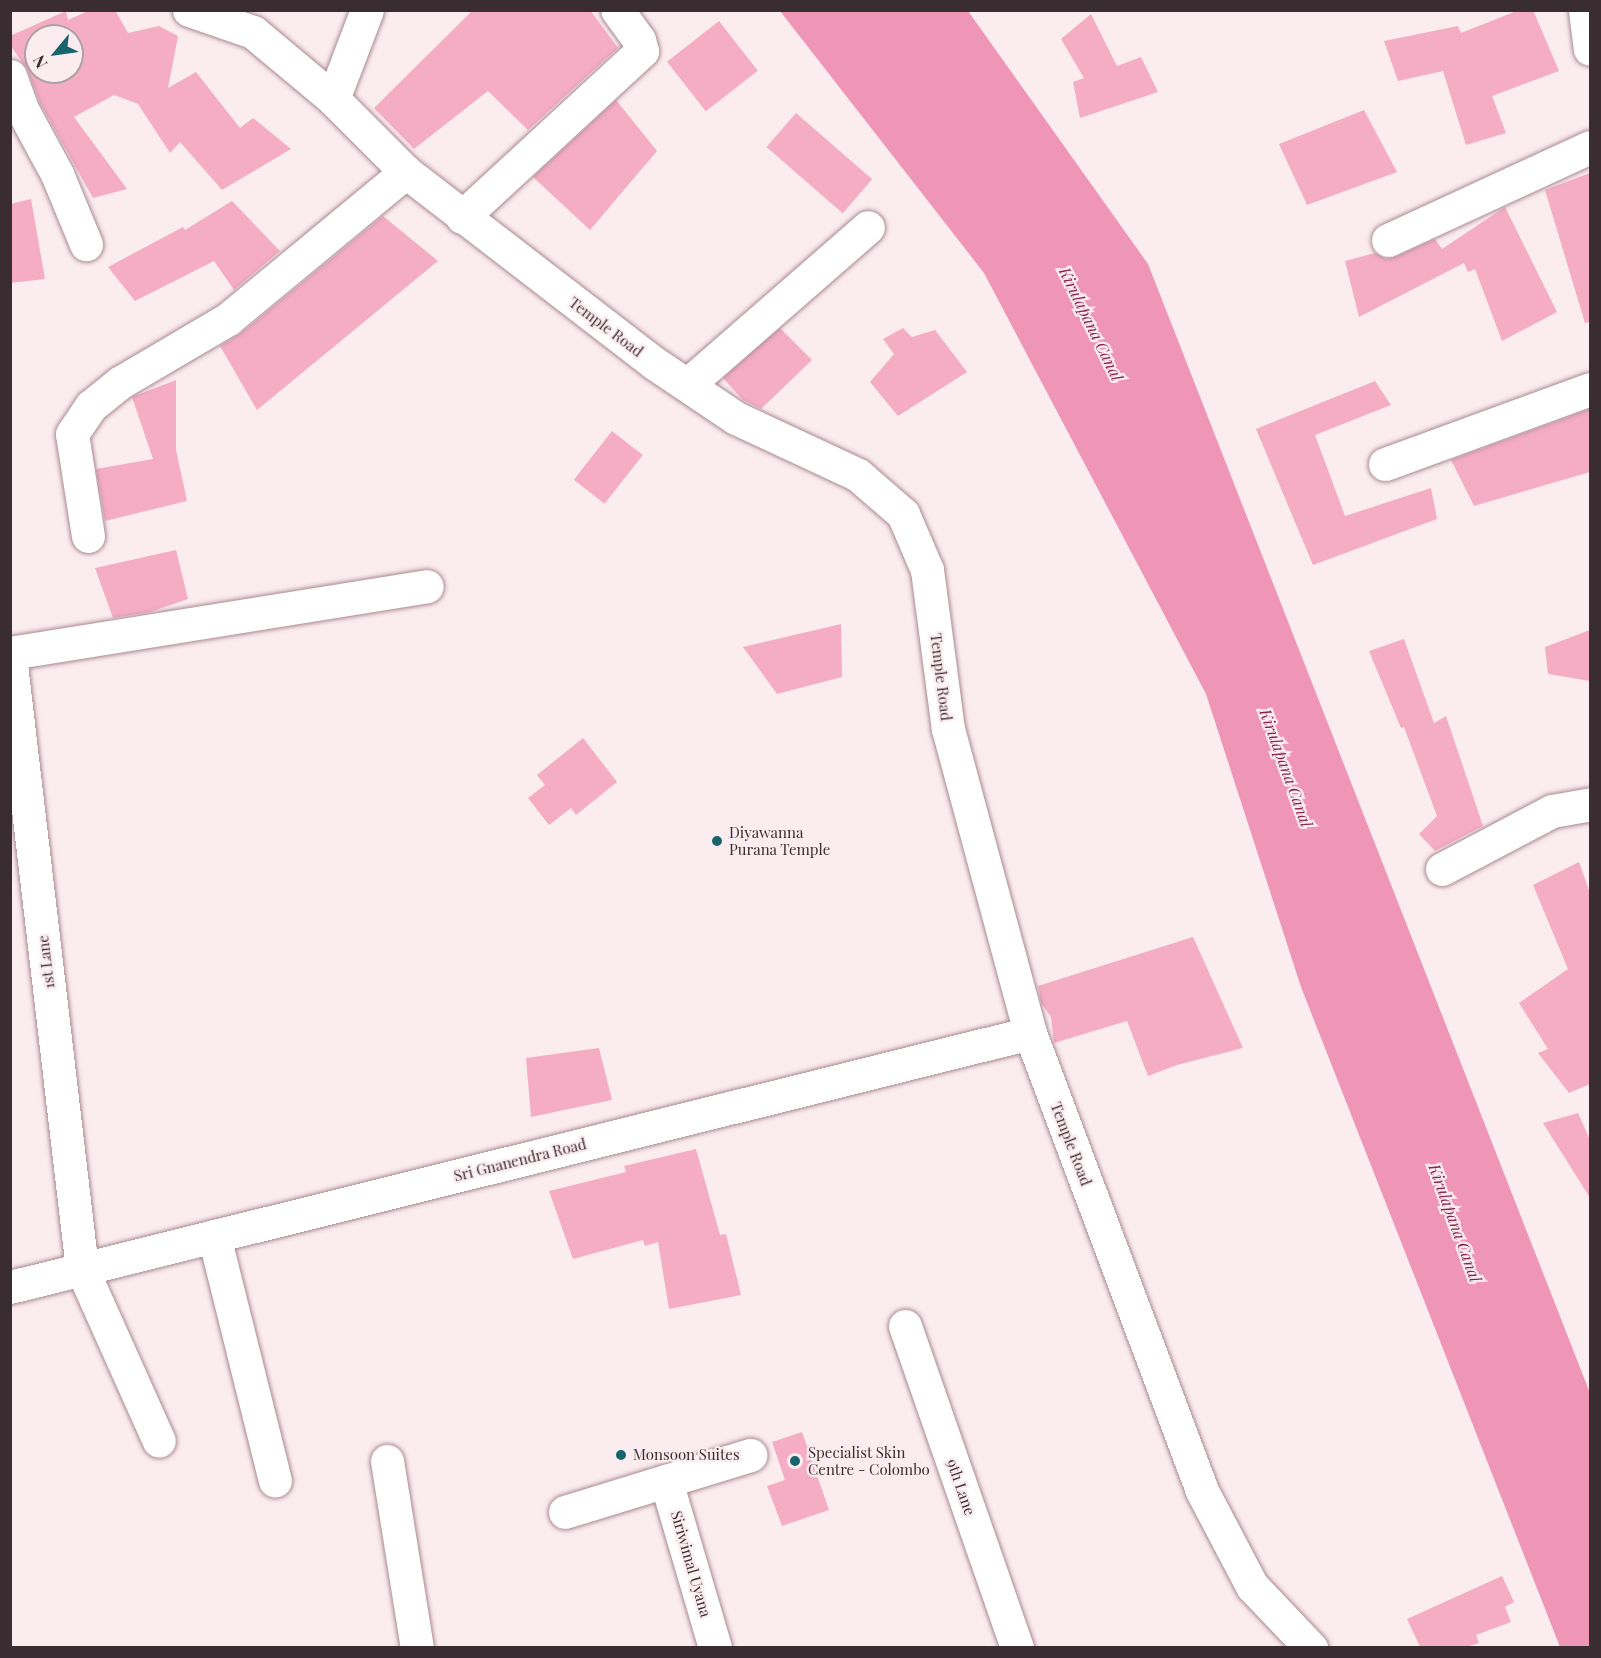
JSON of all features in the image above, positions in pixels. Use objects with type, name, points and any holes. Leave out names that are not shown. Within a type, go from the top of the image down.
[{"type":"street","name":"Temple Road","points":[[189,10],[256,21],[406,172],[462,218],[687,385],[736,418],[858,475],[903,514],[927,570],[948,729],[1030,1034],[1201,1489],[1252,1586],[1311,1647]]},
{"type":"street","points":[[333,99],[367,10]]},
{"type":"street","points":[[462,218],[642,51],[639,40],[617,10]]},
{"type":"street","points":[[1585,10],[1590,48]]},
{"type":"street","points":[[10,76],[23,111],[57,174],[86,244]]},
{"type":"street","points":[[1388,240],[1590,147]]},
{"type":"street","points":[[88,536],[72,434],[91,406],[121,382],[228,319],[406,172]]},
{"type":"street","points":[[687,385],[868,227]]},
{"type":"street","points":[[1385,464],[1590,389]]},
{"type":"street","points":[[10,655],[427,586]]},
{"type":"street","name":"1st Lane","points":[[10,655],[19,805],[81,1269],[159,1441]]},
{"type":"street","points":[[1442,869],[1552,811],[1590,804]]},
{"type":"street","name":"Sri Gnanendra Road","points":[[10,1287],[1030,1034]]},
{"type":"street","points":[[213,1236],[275,1480]]},
{"type":"street","name":"9th Lane","points":[[905,1326],[1017,1647]]},
{"type":"street","points":[[565,1512],[750,1455]]},
{"type":"street","points":[[387,1461],[417,1647]]},
{"type":"street","name":"Siriwimal Uyana","points":[[666,1481],[715,1647]]},
{"type":"water","name":"Kirulapana Canal","points":[[780,11],[968,11],[1148,264],[1590,1393],[1590,1647],[1560,1647],[1301,987],[1206,694],[984,273]]},
{"type":"building","points":[[90,10],[115,10],[128,33],[159,26],[178,36],[168,88],[196,72],[240,128],[253,118],[291,149],[222,190],[180,142],[170,153],[138,104],[114,95],[74,117],[127,189],[93,198],[40,103],[33,84],[84,84],[84,24],[37,24],[66,11],[68,20]]},
{"type":"building","points":[[473,10],[590,10],[618,48],[528,130],[488,91],[414,149],[374,108]]},
{"type":"building","points":[[1519,10],[1533,10],[1559,71],[1492,96],[1506,133],[1466,145],[1443,71],[1398,81],[1384,41],[1458,26],[1461,33]]},
{"type":"building","points":[[1091,14],[1117,66],[1141,57],[1158,92],[1080,118],[1073,82],[1084,78],[1061,39]]},
{"type":"building","points":[[719,21],[758,71],[706,111],[667,62]]},
{"type":"building","points":[[24,30],[24,65],[10,45],[10,36]]},
{"type":"building","points":[[616,100],[657,151],[590,230],[533,177]]},
{"type":"building","points":[[1364,110],[1397,172],[1307,205],[1279,144]]},
{"type":"building","points":[[796,113],[872,179],[843,213],[766,147]]},
{"type":"building","points":[[1590,173],[1590,322],[1585,323],[1545,190]]},
{"type":"building","points":[[31,199],[45,279],[10,283],[10,204]]},
{"type":"building","points":[[232,201],[280,251],[234,290],[214,261],[135,301],[108,267],[183,227],[185,230]]},
{"type":"building","points":[[1505,207],[1557,312],[1502,341],[1475,269],[1468,272],[1464,263],[1359,317],[1345,261],[1375,253],[1386,259],[1395,257],[1435,239],[1442,249]]},
{"type":"building","points":[[383,216],[438,261],[257,410],[220,346],[240,334]]},
{"type":"building","points":[[780,328],[812,360],[761,409],[743,400],[723,378]]},
{"type":"building","points":[[903,328],[912,337],[935,330],[967,372],[898,416],[870,382],[894,354],[883,339]]},
{"type":"building","points":[[176,380],[176,450],[187,501],[105,521],[96,469],[153,459],[132,397]]},
{"type":"building","points":[[1375,381],[1391,405],[1315,435],[1345,516],[1431,488],[1437,519],[1313,565],[1256,429]]},
{"type":"building","points":[[1590,409],[1590,472],[1474,506],[1451,460]]},
{"type":"building","points":[[612,431],[643,455],[605,504],[574,480]]},
{"type":"building","points":[[176,550],[188,599],[150,612],[113,618],[95,568]]},
{"type":"building","points":[[841,624],[842,677],[777,694],[743,647]]},
{"type":"building","points":[[1590,630],[1590,681],[1548,674],[1545,647]]},
{"type":"building","points":[[1404,639],[1434,723],[1446,716],[1483,826],[1435,851],[1419,834],[1437,816],[1404,727],[1401,728],[1369,651]]},
{"type":"building","points":[[583,738],[617,782],[576,815],[571,808],[549,825],[528,798],[545,785],[537,775]]},
{"type":"building","points":[[1579,862],[1590,893],[1590,1084],[1569,1093],[1538,1053],[1548,1049],[1519,1003],[1568,969],[1533,885]]},
{"type":"building","points":[[1193,937],[1243,1048],[1177,1065],[1148,1076],[1127,1021],[1054,1043],[1051,1017],[1041,1003],[1038,986]]},
{"type":"building","points":[[599,1048],[612,1100],[531,1117],[526,1058]]},
{"type":"building","points":[[1578,1113],[1590,1140],[1590,1198],[1543,1123]]},
{"type":"building","points":[[696,1149],[720,1235],[726,1234],[741,1295],[669,1309],[658,1242],[645,1246],[643,1240],[573,1259],[549,1191],[626,1172],[624,1166]]},
{"type":"building","name":"Specialist Skin Centre - Colombo","points":[[802,1432],[829,1510],[782,1526],[767,1486],[785,1480],[772,1442]]},
{"type":"building","points":[[1502,1576],[1514,1602],[1505,1607],[1511,1622],[1476,1635],[1479,1643],[1467,1647],[1420,1647],[1407,1619]]},
{"type":"place","name":"Diyawanna Purana Temple","points":[[717,841]]},
{"type":"place","name":"Monsoon Suites","points":[[621,1455]]},
{"type":"place","name":"Specialist Skin Centre - Colombo","points":[[795,1461]]}]
